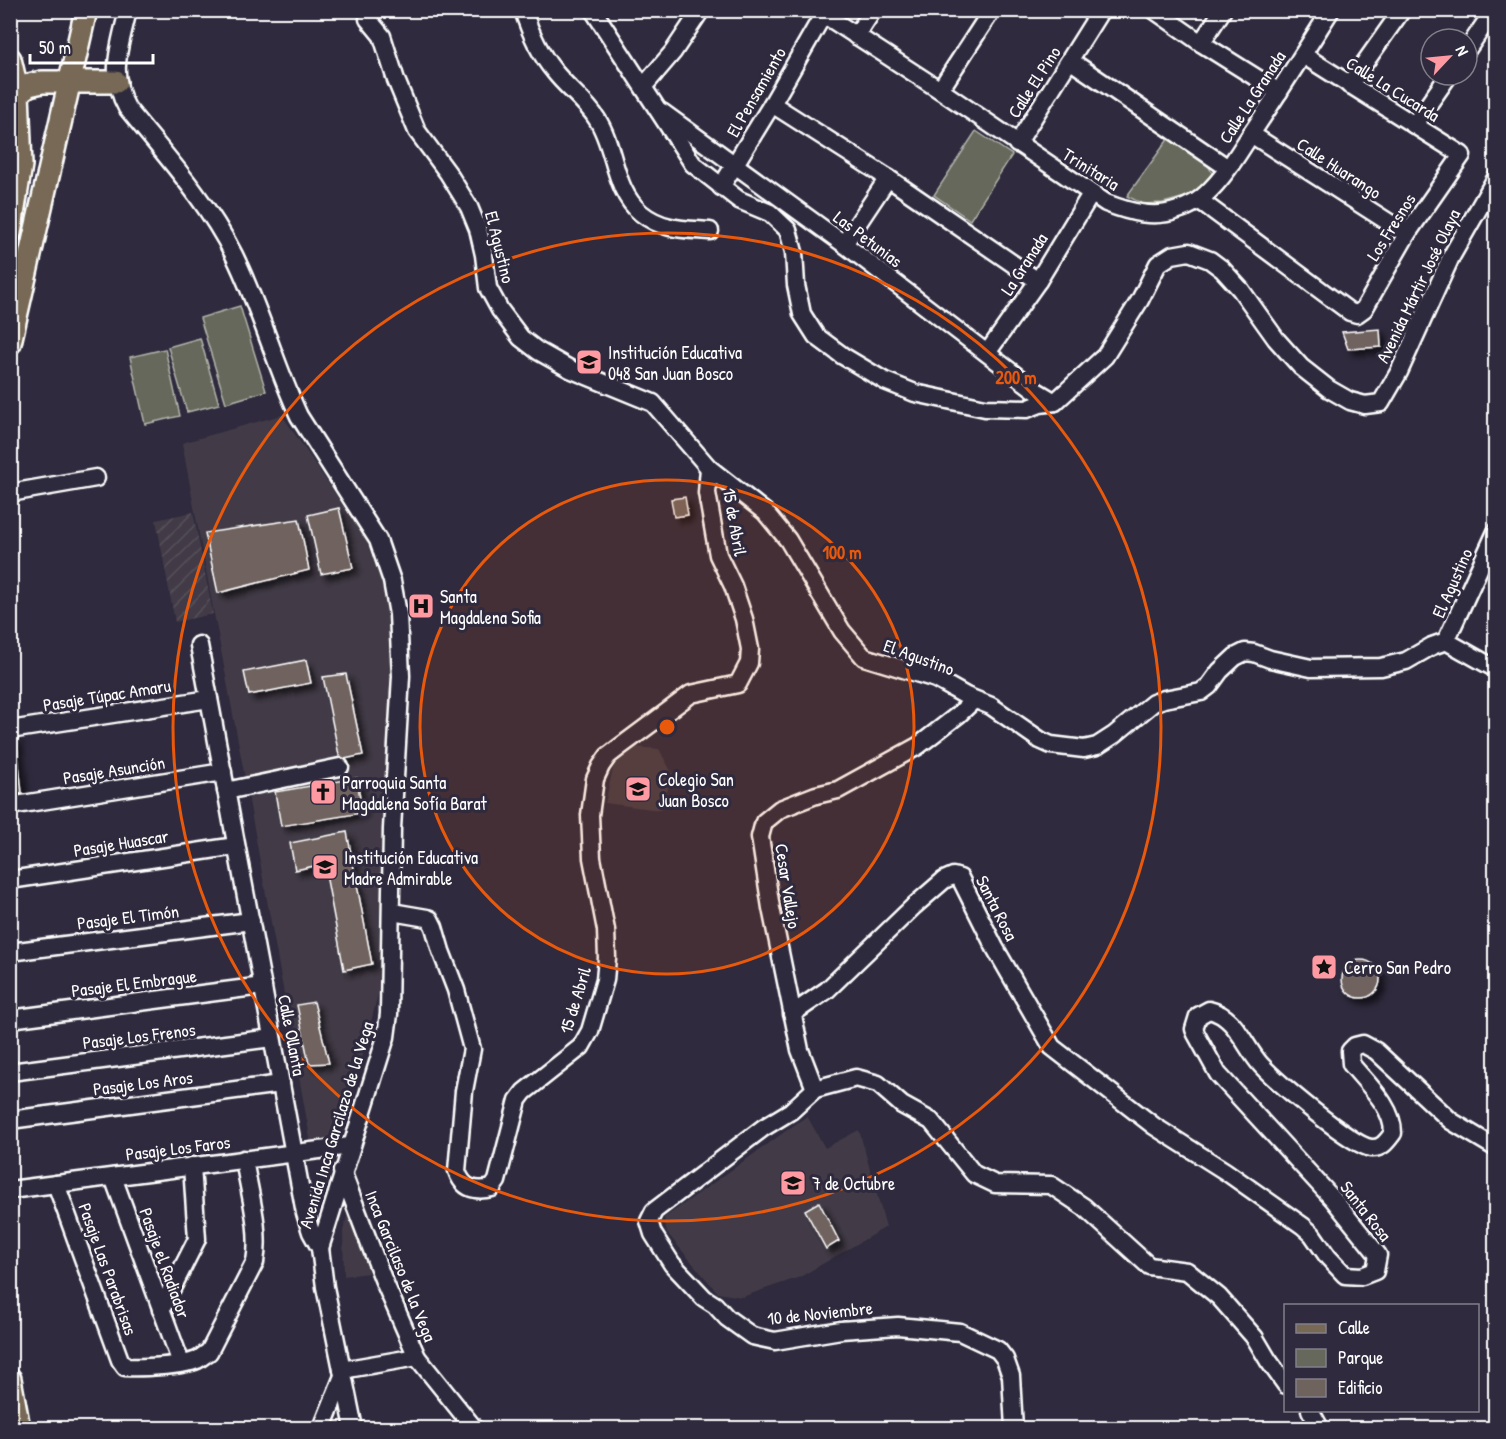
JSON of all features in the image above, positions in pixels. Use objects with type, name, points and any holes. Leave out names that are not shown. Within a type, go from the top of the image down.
[{"type":"main road","points":[[10,343],[86,10]]},
{"type":"main road","points":[[10,59],[18,93],[21,165],[10,233]]},
{"type":"main road","points":[[18,93],[42,82],[116,82]]},
{"type":"main road","points":[[10,1379],[19,1428]]},
{"type":"street","name":"Avenida Inca Garcilazo de la Vega","points":[[128,10],[117,59],[116,82],[120,95],[127,108],[205,207],[232,253],[254,299],[299,416],[370,526],[385,556],[398,614],[401,676],[392,829],[389,1014],[386,1037],[342,1171],[320,1248]]},
{"type":"street","points":[[523,10],[534,40],[554,71],[597,118],[608,140],[627,198],[641,213],[665,228],[710,231]]},
{"type":"street","points":[[593,10],[693,164],[721,188],[739,200],[770,213],[788,230],[794,252],[796,285],[802,314],[816,336],[843,356],[885,381],[915,393],[985,408],[1027,409],[1055,402]]},
{"type":"street","points":[[644,86],[673,52],[701,10]]},
{"type":"street","points":[[856,36],[873,10]]},
{"type":"street","points":[[940,90],[992,10]]},
{"type":"street","points":[[1154,10],[1201,43],[1279,92]]},
{"type":"street","points":[[1201,43],[1223,10]]},
{"type":"street","name":"Calle La Granada","points":[[1199,200],[1208,193],[1228,168],[1330,10]]},
{"type":"street","points":[[1349,85],[1402,10]]},
{"type":"street","points":[[1479,32],[1494,10]]},
{"type":"street","name":"Trinitaria","points":[[820,13],[940,90],[1091,194],[1123,210],[1158,214],[1178,210],[1199,200]]},
{"type":"street","name":"El Pensamiento","points":[[721,188],[772,104],[820,13]]},
{"type":"street","name":"Calle El Pino","points":[[1017,144],[1071,61],[1094,13]]},
{"type":"street","name":"El Agustino","points":[[368,19],[382,36],[396,80],[417,130],[469,207],[480,238],[488,288],[522,338],[538,351],[570,369],[653,403],[709,468],[765,512],[788,540],[842,632],[864,657],[936,680],[974,700],[991,706],[1040,740],[1051,745],[1084,749],[1097,746],[1114,735],[1152,703],[1201,692],[1235,657],[1245,652],[1311,668],[1381,667],[1406,661],[1446,641],[1496,532]]},
{"type":"street","name":"Calle La Cucarda","points":[[1303,55],[1462,155]]},
{"type":"street","points":[[1071,61],[1228,168]]},
{"type":"street","points":[[1414,125],[1441,87]]},
{"type":"street","points":[[772,104],[888,178],[1038,280]]},
{"type":"street","name":"Las Petunias","points":[[657,108],[1055,402]]},
{"type":"street","name":"Calle Huarango","points":[[1251,134],[1407,234]]},
{"type":"street","name":"Los Fresnos","points":[[1199,200],[1350,312],[1357,314],[1364,309],[1407,234],[1462,155]]},
{"type":"street","points":[[844,244],[888,178]]},
{"type":"street","name":"Avenida Mártir José Olaya","points":[[1055,402],[1105,356],[1140,300],[1158,264],[1172,255],[1189,252],[1210,260],[1222,269],[1241,290],[1276,339],[1301,367],[1341,397],[1359,404],[1381,403],[1399,372],[1451,257],[1496,178]]},
{"type":"street","name":"La Granada","points":[[987,353],[1038,280],[1091,194]]},
{"type":"street","name":"15 de Abril","points":[[392,912],[430,919],[435,927],[472,1049],[464,1091],[457,1172],[465,1186],[474,1190],[492,1188],[497,1181],[518,1100],[524,1092],[581,1047],[590,1032],[605,980],[608,958],[606,930],[592,858],[590,815],[595,780],[601,766],[608,756],[691,694],[738,684],[749,663],[750,649],[744,619],[733,586],[718,555],[707,493],[709,468]]},
{"type":"street","points":[[10,494],[96,477]]},
{"type":"street","points":[[1446,641],[1496,669]]},
{"type":"street","name":"Calle Ollanta","points":[[199,645],[305,1213],[311,1232],[320,1248],[325,1287],[354,1428]]},
{"type":"street","name":"Pasaje Túpac Amaru","points":[[10,730],[209,699]]},
{"type":"street","name":"Cesar Vallejo","points":[[815,1089],[800,1050],[771,908],[760,837],[764,822],[780,809],[838,789],[918,746],[974,700]]},
{"type":"street","points":[[226,791],[340,766]]},
{"type":"street","name":"Pasaje Asunción","points":[[10,806],[223,772]]},
{"type":"street","name":"Pasaje Huascar","points":[[10,880],[236,846]]},
{"type":"street","name":"Santa Rosa","points":[[792,1014],[827,990],[914,906],[944,880],[953,876],[960,878],[995,948],[1052,1047],[1154,1126],[1225,1171],[1303,1226],[1345,1275],[1362,1276],[1375,1271],[1378,1255],[1333,1199],[1218,1074],[1194,1029],[1198,1016],[1209,1010],[1219,1012],[1239,1032],[1260,1064],[1315,1112],[1362,1145],[1371,1148],[1381,1146],[1393,1133],[1391,1117],[1383,1103],[1351,1064],[1350,1051],[1355,1046],[1363,1044],[1376,1051],[1451,1121],[1496,1148]]},
{"type":"street","name":"Pasaje El Timón","points":[[10,952],[251,921]]},
{"type":"street","name":"Pasaje El Embrague","points":[[10,1019],[263,986]]},
{"type":"street","name":"Pasaje Los Frenos","points":[[10,1072],[272,1038]]},
{"type":"street","points":[[815,1089],[856,1078],[878,1084],[902,1105],[931,1121],[974,1174],[995,1184],[1051,1185],[1084,1207],[1149,1266],[1187,1271],[1219,1297],[1255,1338],[1284,1382]]},
{"type":"street","name":"Pasaje Los Aros","points":[[10,1119],[281,1084]]},
{"type":"street","name":"10 de Noviembre","points":[[815,1089],[791,1111],[763,1128],[654,1211],[649,1221],[654,1234],[672,1264],[704,1298],[715,1305],[738,1328],[762,1339],[775,1341],[841,1330],[898,1326],[960,1332],[998,1350],[1005,1359],[1011,1376],[1014,1428]]},
{"type":"street","name":"Pasaje Los Faros","points":[[10,1190],[350,1146]]},
{"type":"street","points":[[181,1364],[197,1360],[209,1352],[255,1262],[258,1247],[244,1160]]},
{"type":"street","points":[[162,1310],[197,1239],[192,1166]]},
{"type":"street","name":"Inca Garcilaso de la Vega","points":[[342,1171],[383,1279],[417,1357],[474,1428]]},
{"type":"street","name":"Pasaje el Radiador","points":[[113,1176],[181,1364]]},
{"type":"street","name":"Pasaje Las Parabrisas","points":[[56,1184],[120,1360],[125,1366],[181,1364]]},
{"type":"street","points":[[322,1428],[343,1373],[417,1357]]},
{"type":"street","points":[[1311,1412],[1320,1428]]},
{"type":"shaded area","name":"Institución Educativa Madre Admirable","points":[[282,415],[365,538],[386,593],[395,736],[383,973],[344,1132],[311,1143],[182,443]]},
{"type":"shaded area","points":[[193,512],[213,614],[175,622],[156,520]]},
{"type":"shaded area","name":"Colegio San Juan Bosco","points":[[623,746],[659,749],[673,775],[660,810],[605,803],[613,769]]},
{"type":"shaded area","name":"7 de Octubre","points":[[807,1116],[825,1148],[859,1130],[886,1227],[800,1277],[742,1297],[718,1293],[667,1233],[664,1218]]},
{"type":"shaded area","points":[[348,1213],[354,1214],[368,1273],[344,1276],[343,1231]]},
{"type":"green space","points":[[976,131],[1012,155],[970,220],[934,195]]},
{"type":"green space","points":[[1169,138],[1206,161],[1213,175],[1200,193],[1163,203],[1143,204],[1127,196]]},
{"type":"green space","points":[[240,306],[266,391],[226,403],[200,318]]},
{"type":"green space","points":[[200,338],[219,404],[187,412],[168,347]]},
{"type":"green space","points":[[165,349],[180,416],[145,424],[130,357]]},
{"type":"building","points":[[1380,329],[1381,347],[1348,349],[1342,332]]},
{"type":"building","points":[[685,497],[688,515],[674,517],[671,499]]},
{"type":"building","points":[[339,508],[353,568],[321,574],[308,515]]},
{"type":"building","points":[[299,519],[309,570],[218,593],[205,533]]},
{"type":"building","points":[[306,660],[311,683],[249,695],[244,672]]},
{"type":"building","points":[[346,674],[363,755],[340,760],[323,677]]},
{"type":"building","points":[[16,737],[22,793],[10,794],[10,738]]},
{"type":"building","points":[[357,778],[362,813],[281,826],[275,792]]},
{"type":"building","points":[[347,832],[372,964],[344,970],[324,864],[295,870],[290,843]]},
{"type":"building","points":[[1361,960],[1375,965],[1380,979],[1375,993],[1361,998],[1347,993],[1342,979],[1347,965]]},
{"type":"building","points":[[314,1002],[329,1063],[309,1064],[297,1005]]},
{"type":"building","points":[[819,1202],[839,1241],[826,1249],[805,1210]]},
{"type":"place","name":"Institución Educativa 048 San Juan Bosco","points":[[589,362]]},
{"type":"place","name":"Santa Magdalena Sofia","points":[[421,606]]},
{"type":"place","name":"Colegio San Juan Bosco","points":[[638,789]]},
{"type":"place","name":"Parroquia Santa Magdalena Sofía Barat","points":[[323,792]]},
{"type":"place","name":"Institución Educativa Madre Admirable","points":[[325,867]]},
{"type":"place","name":"Cerro San Pedro","points":[[1324,967]]},
{"type":"place","name":"7 de Octubre","points":[[793,1183]]}]
